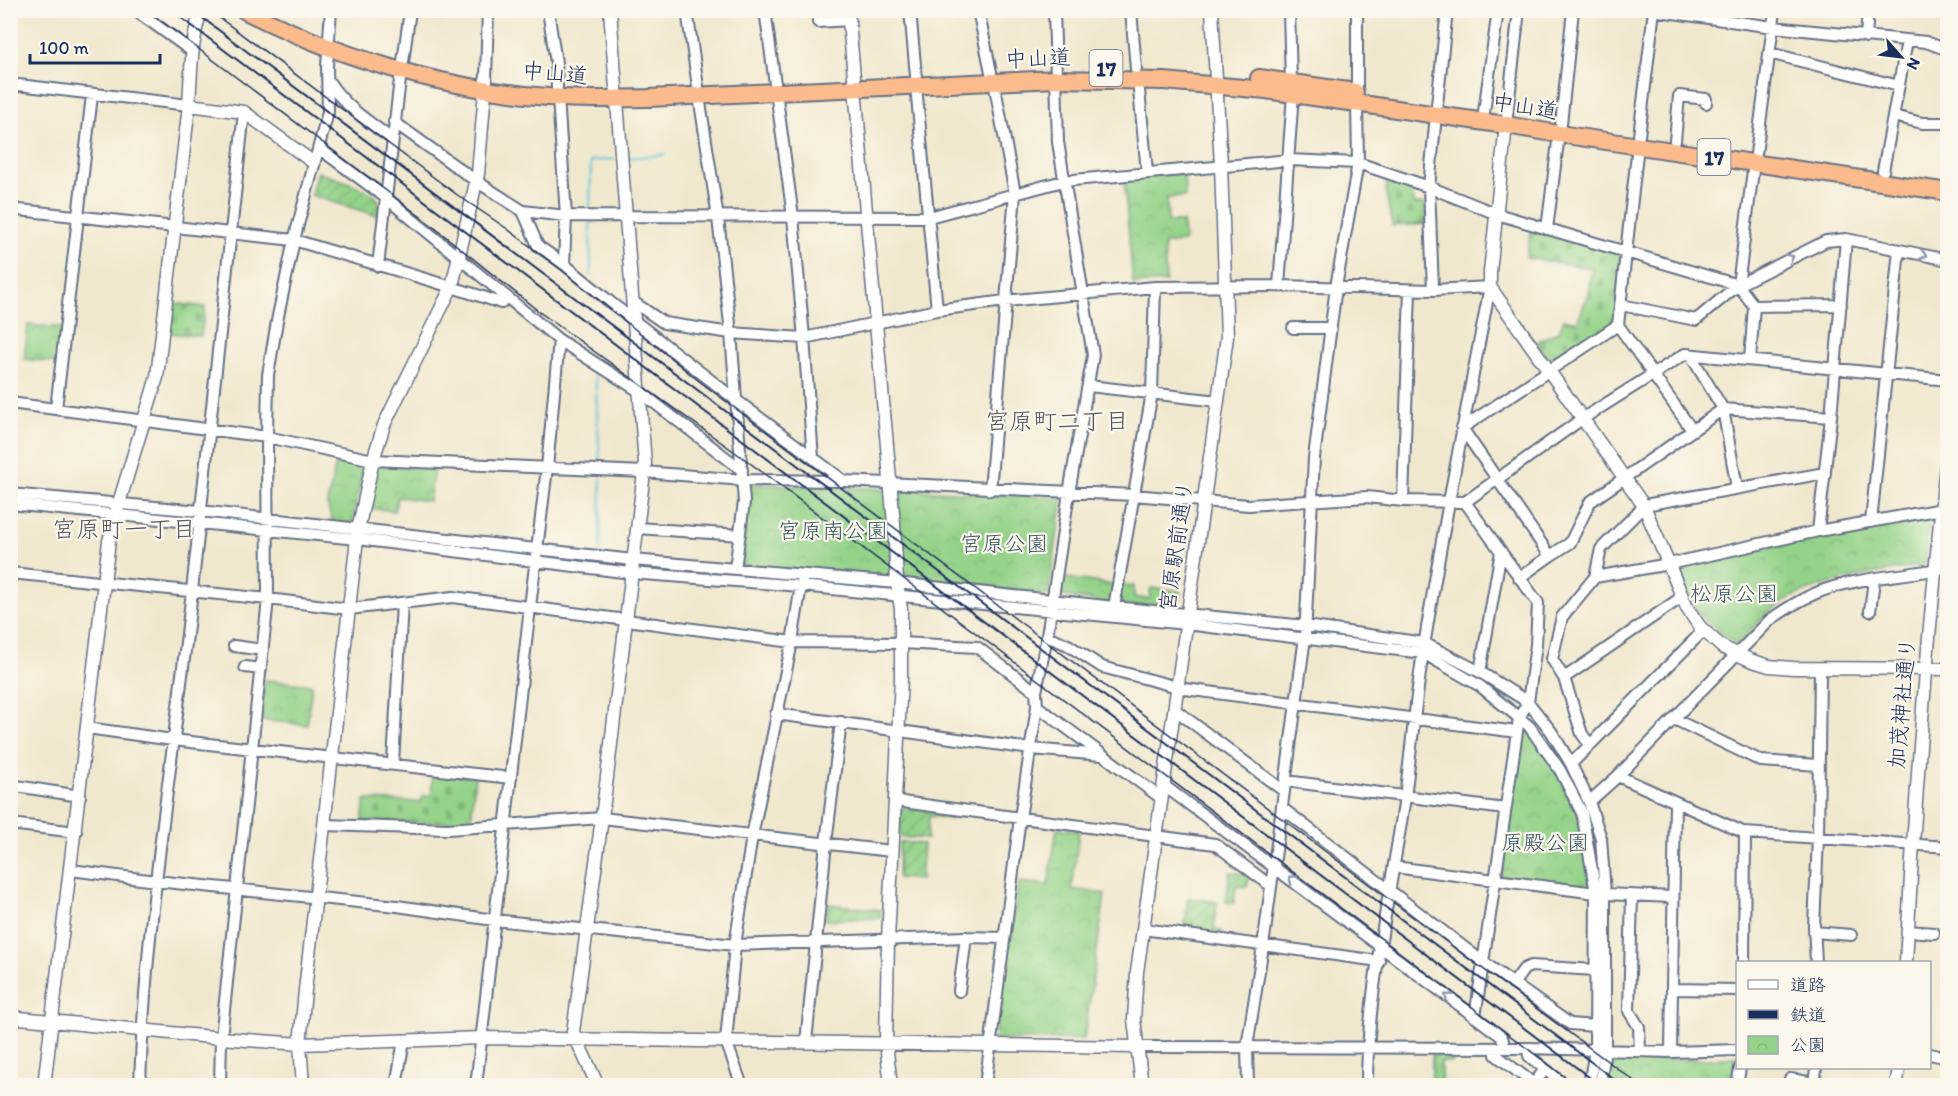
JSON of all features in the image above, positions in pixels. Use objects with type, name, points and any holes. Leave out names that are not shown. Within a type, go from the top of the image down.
[{"type":"highway","name":"中山道","points":[[244,10],[265,21],[402,66],[485,84],[558,92],[616,94],[1056,75],[1137,75],[1216,79],[1292,88],[1755,158],[1947,192]]},
{"type":"highway","name":"中山道","points":[[269,10],[329,42]]},
{"type":"highway","name":"中山道","points":[[1436,110],[1484,112],[1507,120]]},
{"type":"highway","name":"中山道","points":[[1638,140],[1675,141],[1755,158],[1883,171],[1947,181]]},
{"type":"street","points":[[135,10],[193,52]]},
{"type":"street","points":[[44,1086],[109,541],[158,377],[193,52],[201,10]]},
{"type":"street","points":[[220,1086],[221,1038],[268,599],[268,375],[294,240],[328,112],[327,66],[331,10]]},
{"type":"street","points":[[378,266],[394,122],[410,10]]},
{"type":"street","points":[[303,1086],[300,1044],[358,534],[373,460],[384,425],[452,286],[459,258],[476,181],[485,84],[488,10]]},
{"type":"street","points":[[548,10],[556,63],[566,216],[564,264]]},
{"type":"street","points":[[598,1086],[573,1032],[602,818],[645,464],[610,10]]},
{"type":"street","points":[[687,10],[731,333],[744,502],[735,568]]},
{"type":"street","points":[[765,10],[793,217],[813,458]]},
{"type":"street","points":[[910,10],[937,310]]},
{"type":"street","points":[[978,10],[1015,194],[990,490]]},
{"type":"street","points":[[985,1086],[1037,706],[1036,692],[1093,355],[1058,142],[1054,10]]},
{"type":"street","points":[[1131,10],[1147,172]]},
{"type":"street","name":"宮原駅前通り","points":[[1142,1086],[1136,1047],[1134,995],[1227,337],[1221,165],[1212,10]]},
{"type":"street","points":[[1279,286],[1292,88],[1289,10]]},
{"type":"street","points":[[1248,1086],[1247,1047],[1306,632],[1314,458],[1336,287],[1358,163],[1357,10]]},
{"type":"street","points":[[1433,290],[1429,187],[1447,10]]},
{"type":"street","points":[[1484,112],[1498,10]]},
{"type":"street","points":[[1367,1086],[1367,1047],[1389,889],[1405,797],[1424,648],[1462,428],[1490,287],[1519,10]]},
{"type":"street","points":[[1547,229],[1573,10]]},
{"type":"street","points":[[1738,285],[1775,10]]},
{"type":"street","points":[[1866,37],[1868,10]]},
{"type":"street","points":[[1692,430],[1618,325],[1653,11],[1773,27],[1926,42],[1947,50]]},
{"type":"street","points":[[818,22],[848,15],[898,590],[901,643],[899,732],[891,851],[886,1043],[891,1086]]},
{"type":"street","points":[[1883,171],[1907,41]]},
{"type":"street","points":[[1769,53],[1899,87]]},
{"type":"street","points":[[329,82],[335,92],[353,110],[392,139]]},
{"type":"street","points":[[10,101],[11,84],[244,112],[314,163]]},
{"type":"street","points":[[56,409],[92,95]]},
{"type":"street","points":[[1675,141],[1679,96],[1706,99],[1706,103]]},
{"type":"street","points":[[140,1086],[142,1029],[156,881],[192,592],[244,112]]},
{"type":"street","points":[[1894,117],[1922,123],[1947,123]]},
{"type":"street","points":[[394,122],[476,181],[523,211],[566,216],[928,217],[1063,181],[1289,160],[1358,163],[1429,187],[1497,214],[1738,285],[1754,306],[1750,360]]},
{"type":"street","points":[[320,149],[385,197],[559,340],[639,391],[742,475]]},
{"type":"street","points":[[10,209],[294,240],[452,286],[501,303],[506,297]]},
{"type":"street","points":[[523,211],[538,246],[736,400],[845,481]]},
{"type":"street","points":[[1621,304],[1695,320],[1738,285],[1826,241],[1846,239],[1947,260]]},
{"type":"street","points":[[1818,531],[1836,368],[1846,239]]},
{"type":"street","points":[[1871,522],[1899,250]]},
{"type":"street","points":[[632,301],[664,323],[731,333],[804,338],[937,310],[1005,301],[1155,287],[1279,286],[1410,290],[1490,287]]},
{"type":"street","points":[[1114,607],[1152,393],[1155,287]]},
{"type":"street","points":[[1490,287],[1644,506],[1686,608],[1704,630],[1722,646],[1750,660],[1770,666],[1820,669],[1925,667],[1947,669]]},
{"type":"street","points":[[1403,501],[1410,290]]},
{"type":"street","points":[[1754,306],[1841,305]]},
{"type":"street","points":[[1462,428],[1618,325]]},
{"type":"street","points":[[1293,328],[1330,328]]},
{"type":"street","points":[[476,1086],[547,468],[559,340]]},
{"type":"street","points":[[10,403],[267,437],[373,460],[742,475],[990,490],[1133,495],[1249,505],[1367,497],[1403,501],[1465,502],[1582,419],[1685,354],[1947,380]]},
{"type":"street","points":[[1690,354],[1723,409],[1737,488]]},
{"type":"street","points":[[1089,386],[1218,400]]},
{"type":"street","points":[[1519,578],[1570,543],[1590,502],[1723,409],[1831,417]]},
{"type":"street","points":[[1462,428],[1550,556]]},
{"type":"street","name":"加茂神社通り","points":[[1906,961],[1925,667],[1941,568],[1947,447]]},
{"type":"street","points":[[1590,745],[1582,734],[1564,678],[1552,659],[1562,617],[1595,577],[1601,549],[1644,506],[1825,473]]},
{"type":"street","points":[[10,494],[117,510]]},
{"type":"street","points":[[1465,502],[1538,603],[1536,645],[1517,732],[1475,1017]]},
{"type":"street","points":[[10,504],[117,510],[358,534],[632,566],[1187,619],[1424,648],[1480,672],[1523,711],[1529,726],[1560,770],[1582,813],[1601,893],[1595,970],[1594,1026],[1600,1049],[1589,1086]]},
{"type":"street","points":[[1595,577],[1669,564],[1818,531],[1944,509]]},
{"type":"street","points":[[637,528],[740,535]]},
{"type":"street","points":[[1480,672],[1501,551]]},
{"type":"street","points":[[632,566],[735,568],[802,581]]},
{"type":"street","points":[[1589,802],[1618,776],[1770,620],[1791,605],[1815,593],[1841,585],[1941,568]]},
{"type":"street","points":[[10,573],[349,609],[453,597],[792,642],[901,643],[978,647],[1036,692]]},
{"type":"street","points":[[1870,611],[1874,580]]},
{"type":"street","points":[[742,1086],[726,1041],[735,945],[752,836],[792,642],[802,581]]},
{"type":"street","points":[[1564,678],[1682,597]]},
{"type":"street","points":[[393,763],[402,603]]},
{"type":"street","points":[[1052,605],[1114,607],[1187,619]]},
{"type":"street","points":[[1571,764],[1704,630]]},
{"type":"street","points":[[1047,636],[1068,645],[1102,668],[1177,687],[1517,732]]},
{"type":"street","points":[[234,646],[263,650]]},
{"type":"street","points":[[1424,648],[1551,731],[1571,764],[1589,802],[1601,838],[1600,1086]]},
{"type":"street","points":[[245,667],[261,669]]},
{"type":"street","points":[[1816,961],[1814,933],[1818,838],[1820,669]]},
{"type":"street","points":[[1037,706],[1102,754],[1162,791],[1273,866],[1501,1036],[1503,1040],[1496,1055],[1534,1084],[1545,1069]]},
{"type":"street","points":[[1174,709],[1285,786],[1505,809]]},
{"type":"street","points":[[776,714],[1031,749],[1102,754]]},
{"type":"street","points":[[1674,719],[1761,761],[1818,765]]},
{"type":"street","points":[[806,1042],[841,722]]},
{"type":"street","points":[[87,728],[173,740],[511,777]]},
{"type":"street","points":[[1618,776],[1745,833],[1947,847]]},
{"type":"street","points":[[10,785],[80,796]]},
{"type":"street","points":[[895,801],[1215,844],[1271,886]]},
{"type":"street","points":[[1671,1052],[1675,802]]},
{"type":"street","points":[[1282,808],[1483,962],[1570,1024],[1594,1026]]},
{"type":"street","points":[[324,825],[448,829],[602,818],[891,851]]},
{"type":"street","points":[[10,824],[76,831]]},
{"type":"street","points":[[1744,961],[1745,833]]},
{"type":"street","points":[[1394,867],[1601,893],[1673,897]]},
{"type":"street","points":[[71,870],[315,897],[494,920],[735,945],[1004,938]]},
{"type":"street","points":[[1632,895],[1629,1011],[1639,1028],[1640,1051]]},
{"type":"street","points":[[1143,929],[1379,961]]},
{"type":"street","points":[[1908,931],[1934,933]]},
{"type":"street","points":[[1814,933],[1851,935]]},
{"type":"street","points":[[959,991],[966,938]]},
{"type":"street","points":[[1513,984],[1524,969],[1531,966],[1595,970]]},
{"type":"street","points":[[1672,989],[1736,990]]},
{"type":"street","points":[[10,1017],[300,1044],[482,1038],[1136,1047],[1528,1048],[1671,1052],[1736,1050]]},
{"type":"street","points":[[396,1086],[404,1040]]},
{"type":"street","points":[[1528,1048],[1529,1056],[1566,1086]]},
{"type":"street","points":[[1931,1054],[1947,1058]]},
{"type":"street","points":[[1737,1086],[1740,1069]]},
{"type":"street","points":[[1789,1086],[1790,1079],[1814,1084],[1816,1069]]},
{"type":"street","points":[[1896,1086],[1899,1069]]},
{"type":"green space","points":[[317,172],[369,192],[379,202],[378,216],[311,195]]},
{"type":"green space","points":[[1184,173],[1185,197],[1167,198],[1168,222],[1183,222],[1184,242],[1164,244],[1166,282],[1133,284],[1124,179]]},
{"type":"green space","points":[[1387,176],[1422,189],[1424,192],[1412,193],[1413,204],[1425,204],[1426,224],[1392,226],[1386,192]]},
{"type":"green space","points":[[1532,228],[1621,255],[1616,322],[1552,366],[1536,342],[1559,331],[1564,319],[1577,322],[1588,295],[1592,268],[1526,258]]},
{"type":"green space","points":[[173,303],[205,307],[201,336],[170,333]]},
{"type":"green space","points":[[28,325],[63,328],[59,363],[24,359]]},
{"type":"green space","points":[[337,458],[364,465],[352,524],[333,523],[327,504]]},
{"type":"green space","points":[[377,465],[434,470],[429,501],[398,497],[394,511],[369,508]]},
{"type":"green space","name":"宮原南公園","points":[[750,484],[887,489],[893,579],[741,565]]},
{"type":"green space","name":"宮原公園","points":[[897,489],[1063,498],[1048,595],[903,581]]},
{"type":"green space","name":"松原公園","points":[[1930,514],[1925,564],[1850,579],[1795,596],[1768,613],[1737,646],[1704,619],[1690,602],[1678,566]]},
{"type":"green space","points":[[1059,577],[1114,585],[1111,600],[1108,603],[1057,595]]},
{"type":"green space","points":[[1119,584],[1134,586],[1134,597],[1149,599],[1151,588],[1180,591],[1178,611],[1120,604]]},
{"type":"green space","points":[[265,680],[312,685],[307,725],[261,720]]},
{"type":"green space","name":"原殿公園","points":[[1522,722],[1561,777],[1580,813],[1587,841],[1590,888],[1500,877]]},
{"type":"green space","points":[[433,772],[475,777],[471,822],[362,822],[365,800],[421,802],[422,796],[431,796]]},
{"type":"green space","points":[[903,808],[952,814],[951,819],[929,816],[927,839],[900,837]]},
{"type":"green space","points":[[1057,828],[1079,831],[1072,889],[1105,894],[1084,1039],[994,1040],[1019,882],[1048,885]]},
{"type":"green space","points":[[902,842],[923,844],[920,880],[898,878],[899,844]]},
{"type":"green space","points":[[1230,872],[1249,874],[1253,877],[1249,877],[1247,887],[1236,886],[1234,903],[1226,902]]},
{"type":"green space","points":[[1188,898],[1217,902],[1214,929],[1222,931],[1218,936],[1184,931]]},
{"type":"green space","points":[[828,904],[881,910],[881,918],[826,920]]},
{"type":"green space","points":[[1432,1054],[1453,1055],[1453,1062],[1441,1062],[1441,1082],[1453,1083],[1453,1085],[1432,1085]]},
{"type":"green space","points":[[1608,1057],[1672,1060],[1736,1057],[1733,1085],[1603,1086]]},
{"type":"waterway","points":[[628,158],[664,155]]},
{"type":"waterway","points":[[590,210],[591,161],[615,159]]},
{"type":"waterway","points":[[590,221],[591,275]]},
{"type":"waterway","points":[[595,373],[600,464]]},
{"type":"waterway","points":[[600,553],[601,478]]},
{"type":"waterway","points":[[592,563],[628,566]]},
{"type":"waterway","points":[[637,567],[700,573]]},
{"type":"waterway","points":[[1267,629],[1303,633]]},
{"type":"waterway","points":[[1309,633],[1368,640]]},
{"type":"waterway","points":[[1498,689],[1520,710]]},
{"type":"waterway","points":[[1536,727],[1564,765],[1579,794]]},
{"type":"tram line","points":[[147,10],[425,220],[542,314],[746,460],[1577,1086]]},
{"type":"tram line","points":[[209,10],[456,194],[506,228],[567,274],[699,381],[1641,1086]]},
{"type":"railway","points":[[171,10],[1601,1086]]},
{"type":"railway","points":[[192,10],[1623,1086]]},
{"type":"district","name":"宮原町二丁目","points":[[1057,420]]},
{"type":"district","name":"宮原町一丁目","points":[[124,528]]}]
